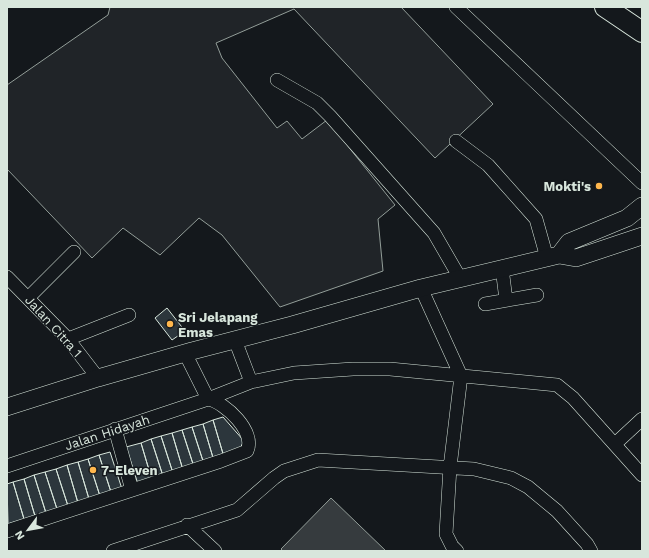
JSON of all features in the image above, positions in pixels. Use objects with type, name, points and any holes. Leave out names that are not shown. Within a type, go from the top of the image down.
[{"type":"highway","points":[[605,7],[642,32]]},
{"type":"main road","points":[[553,256],[569,242],[627,218],[642,206]]},
{"type":"main road","points":[[7,407],[98,378],[420,288],[553,256],[576,258],[642,236]]},
{"type":"street","points":[[456,7],[642,183]]},
{"type":"street","points":[[277,80],[317,104],[330,116],[434,233],[460,278]]},
{"type":"street","points":[[456,141],[488,166],[536,220],[553,256]]},
{"type":"street","points":[[28,298],[74,252]]},
{"type":"street","points":[[502,268],[506,300]]},
{"type":"street","name":"Jalan Citra 1","points":[[7,277],[68,339],[98,378]]},
{"type":"street","points":[[420,288],[461,376],[450,467],[446,534],[452,546],[457,551]]},
{"type":"street","points":[[485,304],[537,295]]},
{"type":"street","points":[[68,339],[129,315]]},
{"type":"street","points":[[235,340],[251,382]]},
{"type":"street","points":[[7,531],[243,454],[247,451],[250,444],[248,437],[231,413],[220,403],[208,399],[185,353]]},
{"type":"street","name":"Jalan Hidayah","points":[[7,466],[208,399],[251,382],[294,373],[353,369],[390,369],[557,385],[573,398],[642,475]]},
{"type":"street","points":[[615,444],[642,419]]},
{"type":"street","points":[[115,429],[132,490]]},
{"type":"street","points":[[112,551],[187,525],[237,510],[274,478],[284,472],[318,460],[450,467],[493,473],[511,478],[528,487],[557,511],[587,544],[591,551]]},
{"type":"street","points":[[187,525],[215,551]]},
{"type":"shaded area","points":[[110,7],[401,7],[493,104],[435,158],[294,9],[216,43],[222,58],[277,128],[287,121],[302,139],[327,120],[395,205],[378,219],[383,271],[280,307],[222,235],[199,218],[160,255],[123,228],[92,258],[7,169],[7,85],[108,15]]},
{"type":"shaded area","points":[[331,498],[386,551],[283,551],[281,549]]},
{"type":"building","name":"Sri Jelapang Emas","points":[[167,308],[185,331],[172,340],[155,318]]},
{"type":"building","points":[[223,417],[244,441],[239,450],[224,457],[213,420]]},
{"type":"building","points":[[213,420],[224,457],[214,461],[203,424]]},
{"type":"building","points":[[203,424],[214,461],[204,464],[192,427]]},
{"type":"building","points":[[192,427],[204,464],[194,467],[182,430]]},
{"type":"building","points":[[182,430],[194,467],[183,470],[172,433]]},
{"type":"building","points":[[172,433],[183,470],[173,473],[161,436]]},
{"type":"building","points":[[161,436],[173,473],[163,476],[151,439]]},
{"type":"building","points":[[151,439],[163,476],[152,480],[141,443]]},
{"type":"building","points":[[141,443],[152,480],[138,484],[126,447]]},
{"type":"building","points":[[110,452],[122,489],[111,492],[99,455]]},
{"type":"building","points":[[99,455],[111,492],[100,496],[88,459]]},
{"type":"building","points":[[88,459],[100,496],[89,499],[78,462]]},
{"type":"building","points":[[78,462],[89,499],[78,503],[67,465]]},
{"type":"building","points":[[67,465],[78,503],[68,506],[56,469]]},
{"type":"building","points":[[56,469],[68,506],[57,509],[45,472]]},
{"type":"building","points":[[45,472],[57,509],[46,513],[34,475]]},
{"type":"building","points":[[34,475],[46,513],[35,516],[24,479]]},
{"type":"building","points":[[24,479],[35,516],[24,519],[13,482]]},
{"type":"building","points":[[13,482],[24,519],[8,524],[7,484]]},
{"type":"place","name":"Mokti's","points":[[599,186]]},
{"type":"place","name":"Sri Jelapang Emas","points":[[170,324]]},
{"type":"place","name":"7-Eleven","points":[[93,470]]}]
